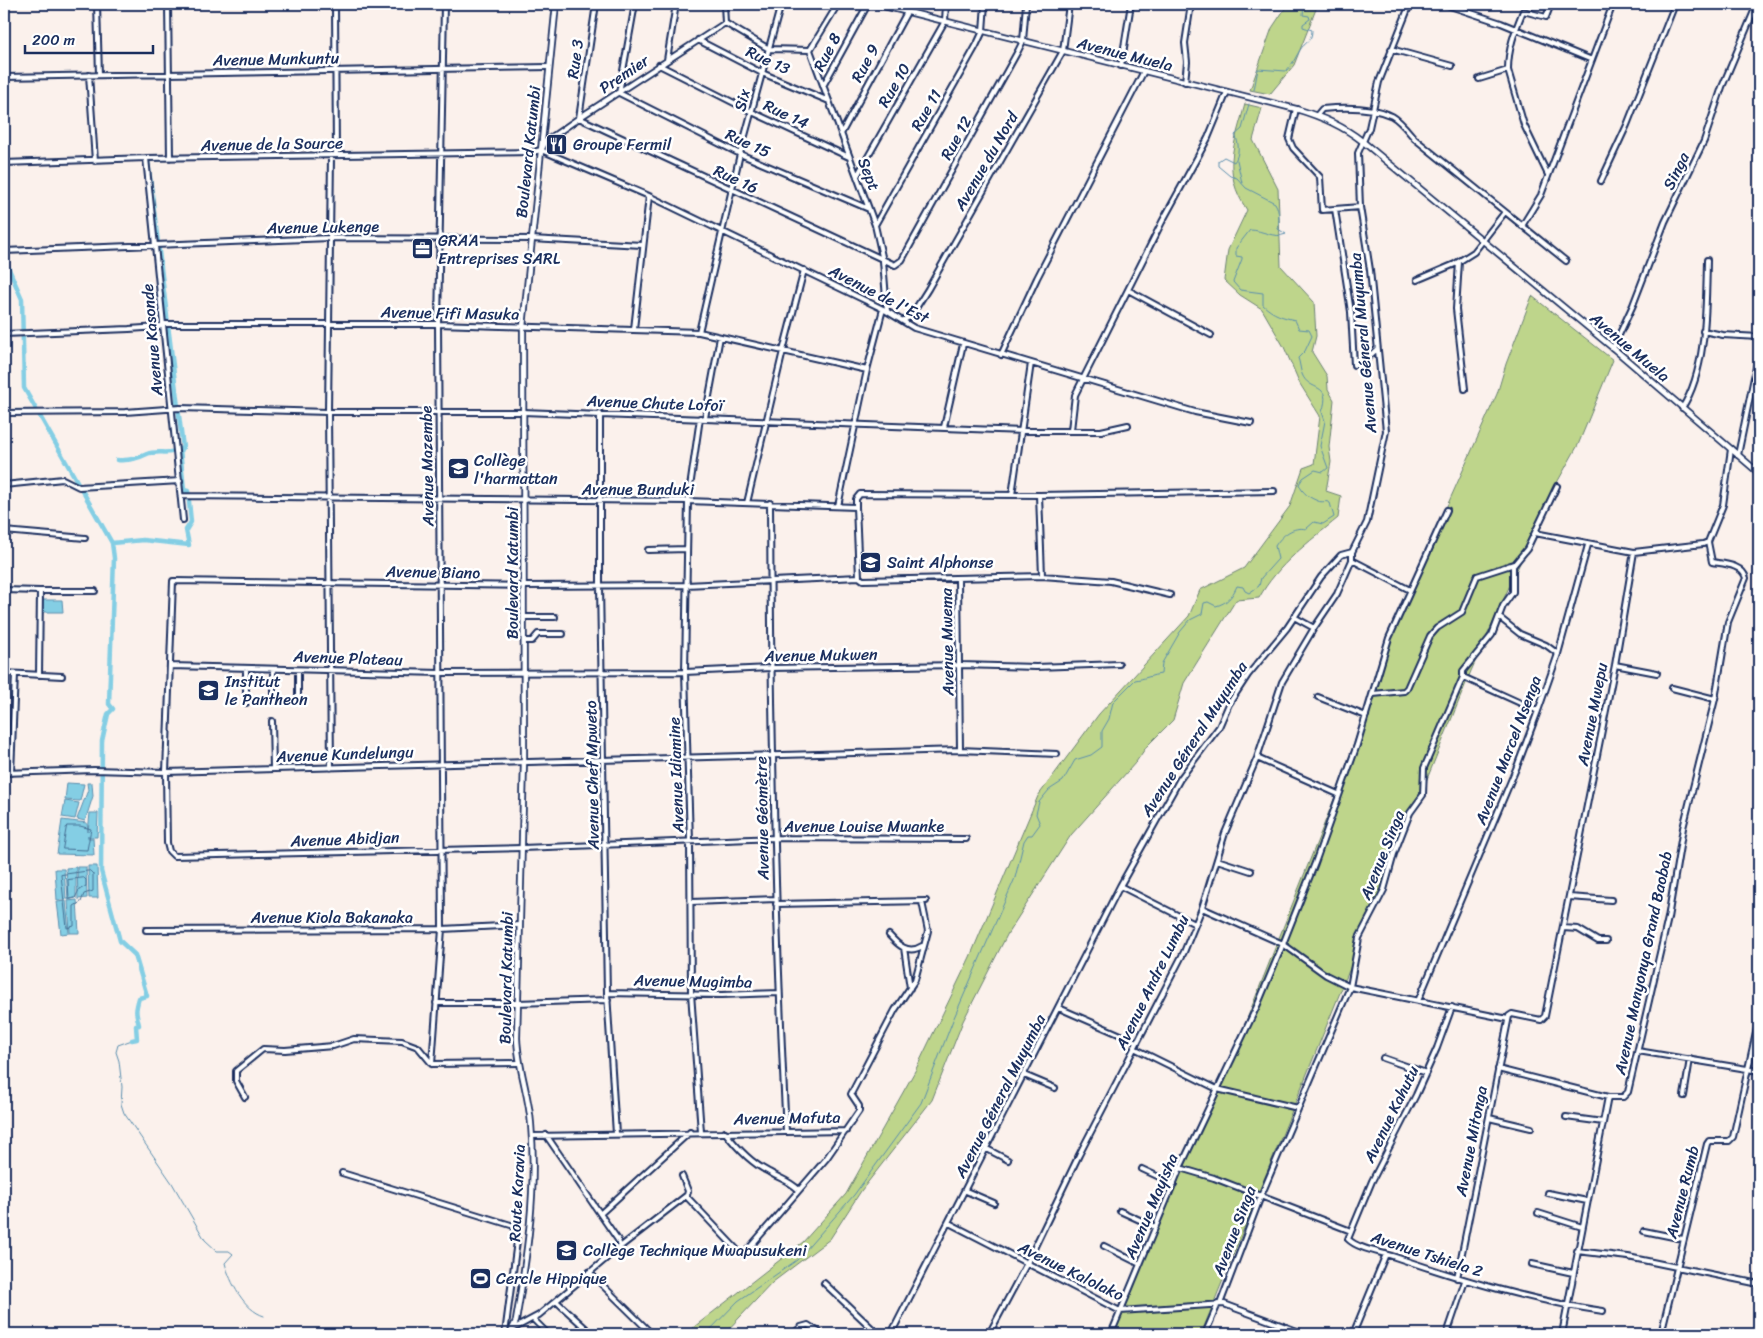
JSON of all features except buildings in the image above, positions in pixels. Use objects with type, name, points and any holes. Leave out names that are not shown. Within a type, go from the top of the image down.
[{"type":"street","points":[[97,4],[99,75]]},
{"type":"street","points":[[168,4],[170,158]]},
{"type":"street","points":[[331,768],[328,671],[328,412],[335,4]]},
{"type":"street","name":"Avenue Mazembe","points":[[432,1064],[442,929],[443,849],[438,324],[444,4]]},
{"type":"street","name":"Boulevard Katumbi","points":[[523,1083],[519,1063],[517,1003],[524,761],[523,327],[556,4]]},
{"type":"street","name":"Rue 3","points":[[579,118],[596,4]]},
{"type":"street","points":[[619,93],[635,4]]},
{"type":"street","points":[[667,60],[676,4]]},
{"type":"street","points":[[724,4],[725,23],[769,48],[810,50],[838,4]]},
{"type":"street","name":"Six","points":[[699,332],[740,154],[781,4]]},
{"type":"street","name":"Rue 8","points":[[823,86],[868,4]]},
{"type":"street","name":"Avenue Muela","points":[[876,4],[1296,109],[1317,115],[1341,126],[1362,141],[1613,348],[1759,473]]},
{"type":"street","name":"Rue 9","points":[[841,134],[907,12],[907,4]]},
{"type":"street","name":"Rue 10","points":[[857,176],[945,21],[946,4]]},
{"type":"street","name":"Rue 11","points":[[875,225],[983,31],[985,4]]},
{"type":"street","name":"Rue 12","points":[[883,261],[895,265],[902,260],[1023,41],[1026,4]]},
{"type":"street","name":"Avenue du Nord","points":[[904,320],[910,316],[928,289],[1063,51],[1069,4]]},
{"type":"street","points":[[1121,66],[1131,4]]},
{"type":"street","points":[[1185,82],[1187,62],[1185,43],[1191,4]]},
{"type":"street","name":"Avenue Géneral Muyumba","points":[[891,1334],[966,1191],[1120,886],[1180,779],[1219,727],[1229,704],[1248,675],[1294,617],[1322,575],[1341,556],[1352,552],[1366,524],[1386,431],[1370,270],[1360,207],[1358,153],[1369,128],[1379,82],[1410,4]]},
{"type":"street","points":[[1444,4],[1516,29],[1592,60]]},
{"type":"street","points":[[1548,175],[1524,125],[1508,70],[1510,43],[1523,11],[1546,17],[1551,4]]},
{"type":"street","points":[[1522,226],[1541,195],[1613,4]]},
{"type":"street","points":[[1601,181],[1675,4]]},
{"type":"street","name":"Singa","points":[[1613,348],[1633,305],[1665,222],[1704,141],[1722,87],[1757,4]]},
{"type":"street","name":"Premier","points":[[541,150],[546,141],[579,118],[725,23]]},
{"type":"street","name":"Rue 13","points":[[698,40],[762,72],[829,101]]},
{"type":"street","points":[[1391,49],[1452,66]]},
{"type":"street","name":"Sept","points":[[810,50],[875,225],[883,261],[885,310],[867,370],[838,506]]},
{"type":"street","name":"Rue 14","points":[[659,65],[752,112],[849,157]]},
{"type":"street","name":"Avenue Munkuntu","points":[[4,77],[549,67]]},
{"type":"street","points":[[1479,79],[1508,70]]},
{"type":"street","points":[[1001,355],[1037,278],[1144,72]]},
{"type":"street","points":[[89,75],[95,160]]},
{"type":"street","points":[[1071,430],[1075,395],[1208,138],[1227,92]]},
{"type":"street","name":"Rue 15","points":[[619,93],[740,154],[869,209]]},
{"type":"street","points":[[1317,115],[1322,109],[1333,108],[1372,111],[1398,120],[1415,139],[1566,261]]},
{"type":"street","points":[[1296,109],[1289,139],[1293,148],[1320,177],[1322,210],[1360,207]]},
{"type":"street","name":"Rue 16","points":[[579,118],[883,261]]},
{"type":"street","name":"Avenue de l'Est","points":[[541,150],[649,196],[885,310],[904,320],[914,328],[1195,412],[1251,423]]},
{"type":"street","name":"Avenue de la Source","points":[[4,163],[146,158],[533,152],[541,150]]},
{"type":"street","name":"Avenue Kasonde","points":[[146,158],[183,496],[183,520]]},
{"type":"street","points":[[634,329],[649,196]]},
{"type":"street","points":[[1335,210],[1352,312],[1354,365],[1360,365],[1377,349]]},
{"type":"street","points":[[1417,280],[1458,262],[1477,249],[1505,212]]},
{"type":"street","name":"Avenue Lukenge","points":[[5,251],[330,238],[531,239],[642,245]]},
{"type":"street","points":[[1682,408],[1689,397],[1695,377],[1704,331],[1707,260]]},
{"type":"street","points":[[1458,262],[1456,309],[1465,388]]},
{"type":"street","points":[[747,503],[766,419],[804,270]]},
{"type":"street","points":[[1128,290],[1211,335]]},
{"type":"street","name":"Avenue Fifi Masuka","points":[[4,334],[129,329],[159,327],[164,324],[438,324],[634,329],[699,332],[867,370]]},
{"type":"street","points":[[1704,331],[1723,335],[1759,337]]},
{"type":"street","name":"Avenue Idiamine","points":[[701,1132],[691,993],[690,841],[685,672],[688,501],[702,418],[720,336]]},
{"type":"street","points":[[944,427],[963,344]]},
{"type":"street","points":[[1738,455],[1759,353]]},
{"type":"street","points":[[1012,495],[1023,431],[1031,363]]},
{"type":"street","name":"Avenue Chute Lofoï","points":[[4,413],[36,411],[60,414],[172,408],[328,412],[523,412],[766,419],[1023,431],[1101,430],[1128,425]]},
{"type":"street","name":"Avenue Chef Mpweto","points":[[600,414],[600,586],[606,843],[607,993],[616,1134]]},
{"type":"street","points":[[1535,533],[1634,552],[1687,548],[1708,542],[1723,505],[1731,449]]},
{"type":"street","points":[[4,486],[63,479],[81,487],[180,481]]},
{"type":"street","points":[[1372,694],[1404,691],[1407,688],[1422,649],[1430,636],[1437,628],[1462,612],[1477,576],[1514,564],[1526,552],[1557,486]]},
{"type":"street","points":[[859,577],[856,506],[857,497],[865,494],[1039,495],[1274,491]]},
{"type":"street","points":[[1039,495],[1042,576]]},
{"type":"street","name":"Avenue Bunduki","points":[[183,496],[688,501],[856,506]]},
{"type":"street","name":"Avenue Géomètre","points":[[770,503],[770,668],[778,993],[786,1132]]},
{"type":"street","name":"Avenue Mayisha","points":[[1110,1334],[1180,1168],[1258,1004],[1283,944],[1315,863],[1366,716],[1390,638],[1410,590],[1448,510]]},
{"type":"street","points":[[4,531],[85,538]]},
{"type":"street","name":"Avenue Manyonya Grand Baobab","points":[[1562,1334],[1608,1097],[1622,1097],[1628,1092],[1668,918],[1683,828],[1715,699],[1728,622],[1745,576],[1742,570],[1712,562],[1708,542]]},
{"type":"street","name":"Avenue Marcel Nsenga","points":[[1418,1002],[1518,764],[1538,711],[1558,654],[1588,544]]},
{"type":"street","points":[[648,550],[687,550]]},
{"type":"street","name":"Avenue Andre Lumbu","points":[[989,1334],[1027,1263],[1184,952],[1202,908],[1232,816],[1257,758],[1282,682],[1337,594],[1352,560],[1352,552]]},
{"type":"street","name":"Avenue Mwepu","points":[[1508,1019],[1510,1014],[1541,1020],[1544,1018],[1615,665],[1634,552]]},
{"type":"street","points":[[1352,560],[1410,590]]},
{"type":"street","name":"Avenue Singa","points":[[1205,1334],[1219,1304],[1261,1196],[1350,987],[1360,938],[1384,890],[1410,814],[1423,795],[1424,768],[1463,677],[1466,665],[1488,642],[1504,606],[1513,592],[1512,570],[1514,564]]},
{"type":"street","points":[[958,580],[1009,575],[1042,576],[1111,581],[1170,595]]},
{"type":"street","name":"Avenue Mwema","points":[[770,582],[859,577],[863,580],[958,580],[961,664],[960,750]]},
{"type":"street","name":"Avenue Biano","points":[[171,666],[174,580],[525,586],[686,585],[770,582]]},
{"type":"street","points":[[4,590],[95,591]]},
{"type":"street","points":[[39,675],[40,591]]},
{"type":"street","points":[[524,618],[555,617]]},
{"type":"street","points":[[1294,617],[1314,628]]},
{"type":"street","points":[[1500,618],[1525,637],[1546,645],[1558,654]]},
{"type":"street","points":[[525,641],[532,641],[538,634],[562,634]]},
{"type":"street","name":"Avenue Mukwen","points":[[524,672],[685,672],[770,668],[961,664],[1036,667],[1119,664]]},
{"type":"street","points":[[1615,665],[1657,673]]},
{"type":"street","points":[[166,772],[171,666]]},
{"type":"street","name":"Avenue Plateau","points":[[171,666],[440,673],[524,672]]},
{"type":"street","points":[[246,668],[246,703]]},
{"type":"street","points":[[273,669],[273,700]]},
{"type":"street","points":[[298,670],[298,698]]},
{"type":"street","points":[[4,673],[62,676]]},
{"type":"street","points":[[11,773],[15,674]]},
{"type":"street","points":[[1463,677],[1538,711]]},
{"type":"street","points":[[1672,688],[1715,699]]},
{"type":"street","points":[[1318,697],[1366,716]]},
{"type":"street","points":[[272,721],[273,769]]},
{"type":"street","points":[[524,761],[960,750],[1057,754]]},
{"type":"street","points":[[1257,758],[1338,794]]},
{"type":"street","name":"Avenue Kundelungu","points":[[4,773],[94,770],[166,772],[524,761]]},
{"type":"street","name":"Avenue Abidjan","points":[[166,772],[167,843],[170,853],[176,857],[522,848]]},
{"type":"street","name":"Avenue Louise Mwanke","points":[[522,848],[606,843],[775,838],[966,840]]},
{"type":"street","points":[[1217,860],[1250,871]]},
{"type":"street","points":[[1120,886],[1195,924]]},
{"type":"street","points":[[1569,897],[1611,900]]},
{"type":"street","points":[[691,902],[776,901]]},
{"type":"street","name":"Avenue Mafuta","points":[[532,1136],[846,1131],[859,1111],[859,1106],[851,1094],[895,1010],[915,980],[928,926],[924,901],[776,901]]},
{"type":"street","points":[[1202,908],[1283,944],[1326,974],[1350,987],[1508,1019]]},
{"type":"street","name":"Avenue Kiola Bakanaka","points":[[146,930],[442,929],[519,925]]},
{"type":"street","points":[[1563,928],[1578,929],[1598,941],[1606,940]]},
{"type":"street","points":[[889,934],[904,948],[913,950],[924,945]]},
{"type":"street","points":[[904,948],[910,988]]},
{"type":"street","name":"Avenue Mugimba","points":[[607,993],[747,995],[778,993]]},
{"type":"street","points":[[436,1003],[608,1000]]},
{"type":"street","name":"Avenue Kahutu","points":[[1351,1231],[1372,1181],[1426,1074],[1452,1007]]},
{"type":"street","points":[[1059,1008],[1137,1042]]},
{"type":"street","name":"Avenue Mitonga","points":[[1457,1278],[1508,1019]]},
{"type":"street","name":"Avenue Rumb","points":[[1661,1334],[1707,1144],[1709,1141],[1727,1142],[1732,1139],[1759,1019]]},
{"type":"street","points":[[245,1097],[236,1081],[236,1071],[263,1049],[284,1050],[333,1046],[354,1039],[402,1041],[418,1047],[432,1064],[519,1063]]},
{"type":"street","points":[[1134,1048],[1217,1089],[1298,1108]]},
{"type":"street","points":[[1638,1051],[1759,1071]]},
{"type":"street","points":[[1384,1058],[1426,1074]]},
{"type":"street","points":[[1684,1096],[1690,1059]]},
{"type":"street","points":[[1498,1069],[1608,1097]]},
{"type":"street","points":[[1024,1075],[1055,1088]]},
{"type":"street","name":"Route Karavia","points":[[510,1334],[513,1329],[531,1221],[532,1136],[530,1114],[523,1083]]},
{"type":"street","points":[[1566,1116],[1603,1122]]},
{"type":"street","points":[[1488,1118],[1531,1128]]},
{"type":"street","points":[[686,1196],[716,1230],[743,1254],[748,1251],[800,1190],[846,1131]]},
{"type":"street","points":[[600,1214],[690,1132]]},
{"type":"street","points":[[725,1132],[750,1160],[768,1172],[784,1178],[800,1190]]},
{"type":"street","points":[[546,1135],[618,1240],[620,1247]]},
{"type":"street","points":[[987,1149],[1008,1160]]},
{"type":"street","name":"Avenue Tshiela 2","points":[[1180,1168],[1261,1196],[1351,1231],[1348,1238],[1350,1241],[1465,1281],[1568,1306],[1603,1311]]},
{"type":"street","points":[[1142,1169],[1174,1184]]},
{"type":"street","points":[[342,1173],[514,1226],[517,1232],[517,1241],[505,1334]]},
{"type":"street","points":[[513,1329],[533,1320],[589,1272],[686,1196],[688,1191],[682,1176]]},
{"type":"street","points":[[966,1191],[994,1203]]},
{"type":"street","points":[[1548,1193],[1587,1201]]},
{"type":"street","points":[[1120,1211],[1155,1227]]},
{"type":"street","points":[[1538,1213],[1582,1227]]},
{"type":"street","name":"Avenue Kalolako","points":[[949,1223],[1120,1311],[1219,1304]]},
{"type":"street","points":[[1644,1231],[1683,1239]]},
{"type":"street","points":[[1104,1246],[1140,1264]]},
{"type":"street","points":[[1577,1252],[1628,1257],[1759,1284]]},
{"type":"street","points":[[1353,1334],[1386,1254]]},
{"type":"street","points":[[1532,1264],[1574,1273]]},
{"type":"street","points":[[589,1272],[652,1334]]},
{"type":"street","points":[[1447,1334],[1465,1281]]},
{"type":"street","points":[[824,1283],[878,1334]]},
{"type":"street","points":[[556,1301],[592,1334]]},
{"type":"street","points":[[1219,1304],[1305,1334]]},
{"type":"street","points":[[533,1320],[548,1334]]},
{"type":"street","points":[[793,1334],[801,1327],[808,1326],[822,1334]]},
{"type":"green space","points":[[1288,4],[1318,4],[1294,65],[1270,94],[1250,90],[1272,28]]},
{"type":"green space","points":[[1245,104],[1262,108],[1253,140],[1278,189],[1281,266],[1314,302],[1316,336],[1312,352],[1327,376],[1328,389],[1334,400],[1329,447],[1331,462],[1326,491],[1341,496],[1338,518],[1284,565],[1266,586],[1259,598],[1236,600],[1184,683],[1173,720],[1147,746],[1136,762],[1071,835],[1008,933],[963,1021],[932,1100],[861,1191],[830,1239],[773,1282],[724,1334],[685,1334],[803,1242],[846,1194],[915,1071],[970,957],[1038,796],[1099,714],[1189,616],[1200,590],[1244,568],[1290,506],[1303,468],[1314,464],[1320,416],[1300,384],[1284,347],[1262,309],[1240,295],[1224,280],[1228,250],[1247,210],[1234,183],[1232,170],[1234,146]]},
{"type":"green space","points":[[1532,296],[1613,360],[1578,445],[1554,488],[1471,671],[1201,1334],[1111,1334],[1241,1034],[1338,789],[1401,609],[1497,394],[1506,364]]},
{"type":"water","points":[[41,600],[62,600],[63,612],[41,612]]},
{"type":"water","points":[[67,783],[84,784],[80,801],[65,800]]},
{"type":"water","points":[[87,783],[92,783],[93,796],[85,821],[77,819],[88,790]]},
{"type":"water","points":[[65,801],[79,803],[75,819],[62,817]]},
{"type":"water","points":[[90,813],[98,813],[97,837],[88,837],[93,838],[94,855],[57,854],[62,820],[87,823],[88,832]]},
{"type":"water","points":[[88,866],[97,866],[98,898],[89,898]]},
{"type":"water","points":[[76,867],[76,898],[68,900],[66,868]]},
{"type":"water","points":[[77,867],[86,867],[87,898],[78,899]]},
{"type":"water","points":[[55,869],[64,869],[66,900],[57,900]]},
{"type":"water","points":[[77,900],[79,933],[70,933],[68,901]]},
{"type":"water","points":[[66,901],[69,933],[61,934],[57,902]]},
{"type":"waterway","points":[[1254,90],[1258,69],[1286,71],[1302,47],[1310,39],[1312,30],[1303,27],[1303,24],[1310,19],[1309,16],[1303,15],[1304,4]]},
{"type":"waterway","points":[[706,1334],[738,1301],[797,1260],[854,1195],[921,1103],[953,1020],[1015,878],[1024,841],[1028,835],[1032,835],[1040,824],[1036,814],[1039,802],[1049,790],[1063,781],[1075,760],[1091,755],[1102,747],[1102,731],[1109,719],[1113,702],[1135,680],[1161,674],[1162,663],[1180,632],[1190,620],[1202,614],[1204,603],[1208,602],[1216,606],[1223,603],[1231,596],[1237,586],[1243,587],[1249,593],[1259,586],[1261,578],[1278,559],[1275,546],[1284,535],[1292,530],[1306,529],[1314,522],[1323,524],[1334,517],[1330,503],[1320,502],[1309,497],[1304,493],[1299,484],[1303,478],[1315,470],[1323,472],[1328,468],[1320,446],[1325,421],[1322,412],[1325,396],[1319,388],[1305,380],[1298,358],[1305,351],[1312,336],[1309,330],[1299,329],[1295,320],[1278,315],[1263,305],[1263,293],[1240,290],[1233,282],[1242,259],[1242,257],[1236,256],[1236,248],[1250,230],[1273,235],[1286,234],[1278,229],[1279,219],[1275,203],[1246,188],[1237,178],[1230,176],[1218,166],[1218,161],[1224,157],[1234,162],[1236,159],[1238,148],[1235,135],[1242,129],[1249,104]]},
{"type":"waterway","points":[[1237,160],[1242,183]]},
{"type":"waterway","points":[[112,543],[143,540],[189,545],[186,530],[191,522],[188,491],[184,490],[180,449],[183,448],[148,161]]},
{"type":"waterway","points":[[4,258],[22,299],[24,388],[112,543],[114,558],[109,704],[113,709],[108,714],[102,741],[101,871],[120,941],[135,955],[147,996],[139,998],[136,1009],[139,1025],[136,1026],[137,1039],[132,1040]]},
{"type":"waterway","points":[[117,460],[129,460],[151,453],[178,450]]},
{"type":"waterway","points":[[132,1040],[118,1045],[116,1052],[119,1061],[122,1087],[121,1104],[124,1113],[172,1183],[205,1240],[217,1251],[229,1251],[233,1254],[225,1263],[234,1287],[250,1308],[264,1316]]},
{"type":"place","name":"Groupe Fermil","points":[[557,144]]},
{"type":"place","name":"GRAA Entreprises SARL","points":[[422,249]]},
{"type":"place","name":"Collège l'harmattan","points":[[458,469]]},
{"type":"place","name":"Saint Alphonse","points":[[871,562]]},
{"type":"place","name":"Institut le Pantheon","points":[[209,690]]},
{"type":"place","name":"Collège Technique Mwapusukeni","points":[[567,1250]]},
{"type":"place","name":"Cercle Hippique","points":[[480,1278]]}]
